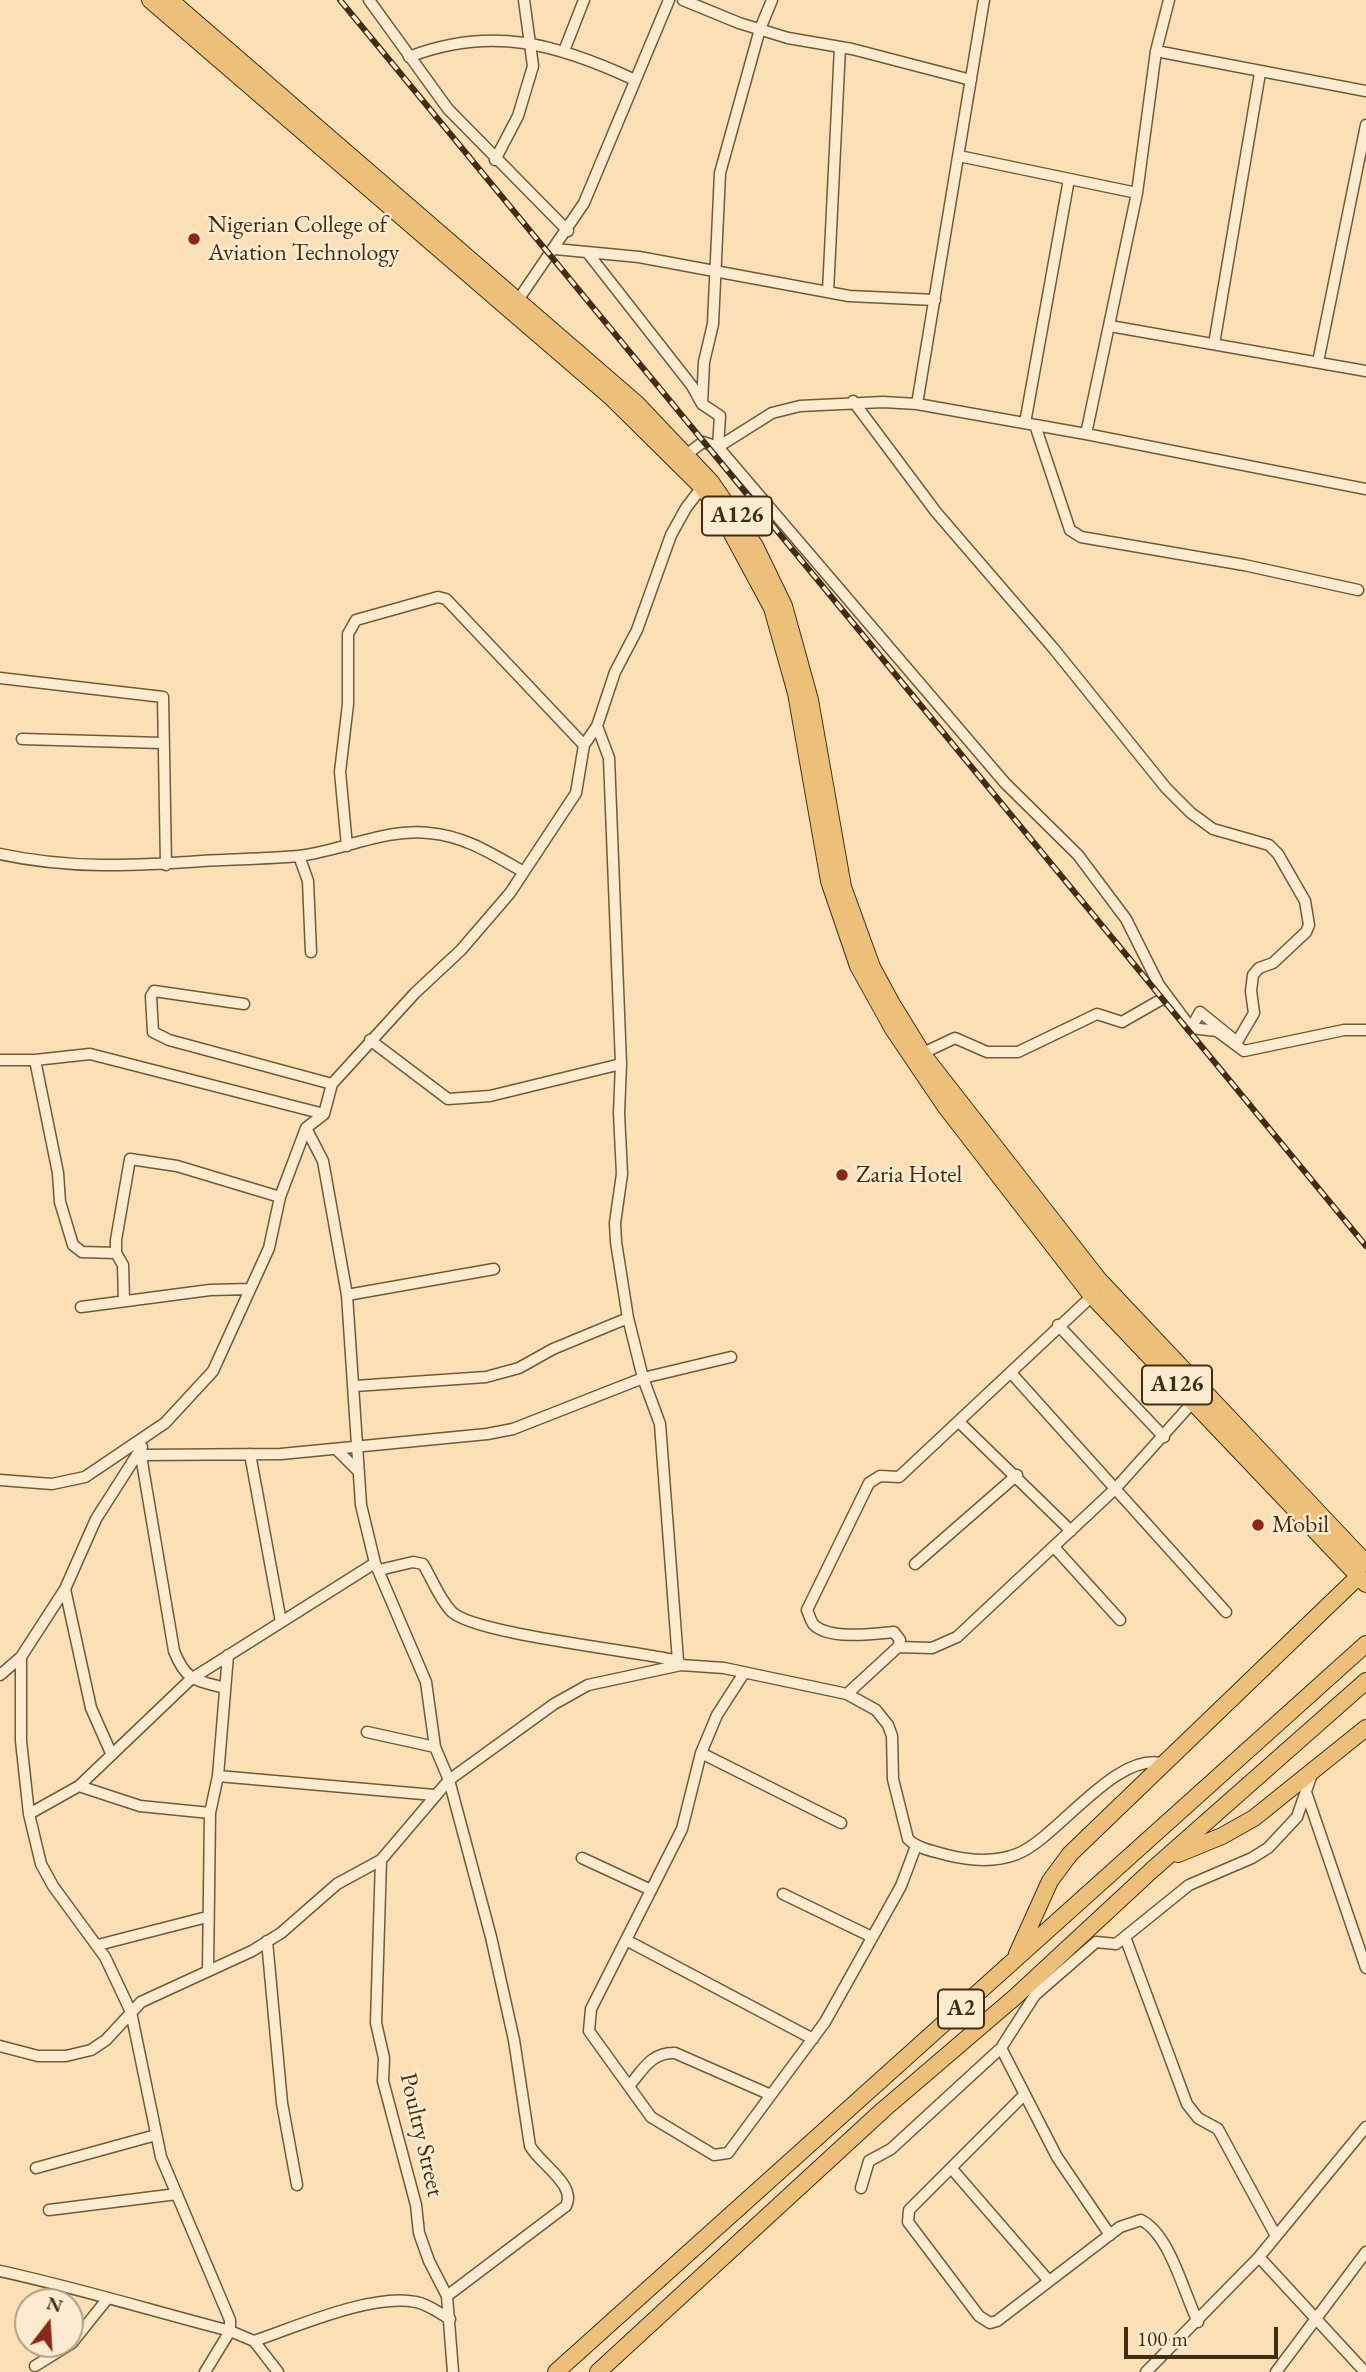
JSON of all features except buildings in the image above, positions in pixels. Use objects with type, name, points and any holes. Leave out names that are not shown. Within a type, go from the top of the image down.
[{"type":"highway","name":"A126","points":[[150,0],[612,398],[702,487],[724,519],[772,608],[796,693],[830,881],[858,966],[930,1086],[1092,1296],[1364,1574]]},
{"type":"highway","name":"A126","points":[[170,0],[636,403],[687,454],[737,517],[784,606],[806,681],[836,859],[851,915],[872,967],[923,1053],[1099,1280],[1364,1574]]},
{"type":"highway","points":[[1007,1968],[1020,1950],[1041,1898],[1060,1867],[1364,1574]]},
{"type":"highway","name":"A2","points":[[556,2372],[1366,1644]]},
{"type":"highway","name":"A2","points":[[598,2372],[1152,1870],[1366,1681]]},
{"type":"highway","points":[[1152,1870],[1182,1852],[1238,1828],[1366,1728]]},
{"type":"highway","points":[[1235,1763],[1252,1782]]},
{"type":"street","points":[[369,0],[448,109],[495,160],[568,231]]},
{"type":"street","points":[[495,160],[523,102],[533,66],[532,43],[524,0]]},
{"type":"street","points":[[564,51],[584,0]]},
{"type":"street","points":[[519,300],[568,231],[596,178],[669,0]]},
{"type":"street","points":[[683,0],[760,29],[813,44],[840,47],[971,80]]},
{"type":"street","points":[[702,404],[704,362],[713,324],[720,173],[760,29],[772,0]]},
{"type":"street","points":[[917,404],[984,0]]},
{"type":"street","points":[[1086,434],[1137,193],[1157,51],[1169,0]]},
{"type":"street","points":[[409,57],[459,41],[532,43],[564,51],[635,80]]},
{"type":"street","points":[[828,292],[840,47]]},
{"type":"street","points":[[1157,51],[1260,74],[1366,91]]},
{"type":"street","points":[[1214,344],[1260,74]]},
{"type":"street","points":[[1318,362],[1366,125]]},
{"type":"street","points":[[959,156],[1137,193]]},
{"type":"street","points":[[1069,179],[1030,424],[1070,530],[1082,537],[1244,565],[1358,590]]},
{"type":"street","points":[[555,249],[715,270],[828,292],[934,300]]},
{"type":"street","points":[[587,252],[692,386],[702,404],[720,416],[718,447]]},
{"type":"street","points":[[1110,326],[1366,371]]},
{"type":"street","points":[[718,447],[772,413],[800,406],[853,401],[917,404],[1366,489]]},
{"type":"street","points":[[853,401],[936,512],[1054,649],[1145,766],[1191,813],[1213,829],[1269,845],[1299,887],[1308,915],[1306,932],[1273,963],[1259,968],[1253,975],[1251,991],[1255,1013],[1237,1042],[1200,1012],[1191,1028]]},
{"type":"street","points":[[687,454],[703,442],[718,447],[1005,783],[1078,855],[1126,919],[1169,1001],[1191,1028],[1217,1031],[1244,1051],[1344,1030],[1366,1030]]},
{"type":"street","points":[[0,1480],[70,1482],[92,1473],[148,1436],[183,1407],[213,1371],[269,1248],[280,1197],[306,1128],[324,1114],[332,1084],[370,1040],[461,950],[510,893],[522,871],[576,793],[584,745],[597,726],[615,672],[637,631],[671,535],[702,487]]},
{"type":"street","points":[[347,846],[340,772],[348,704],[348,634],[356,620],[438,597],[446,599],[584,745]]},
{"type":"street","points":[[0,678],[160,694],[165,701],[162,743],[166,866]]},
{"type":"street","points":[[597,726],[609,758],[621,1064],[619,1113],[622,1174],[615,1223],[628,1318],[643,1378],[660,1424],[680,1663]]},
{"type":"street","points":[[22,739],[162,743]]},
{"type":"street","points":[[0,854],[31,861],[107,867],[166,866],[299,856],[426,832],[455,836],[522,871]]},
{"type":"street","points":[[299,856],[308,881],[311,952]]},
{"type":"street","points":[[244,1004],[154,991],[150,996],[153,1032],[169,1040],[332,1084]]},
{"type":"street","points":[[923,1053],[955,1038],[987,1052],[1018,1052],[1097,1014],[1122,1022],[1162,999],[1169,1001]]},
{"type":"street","points":[[370,1040],[448,1099],[491,1096],[621,1064]]},
{"type":"street","points":[[0,1060],[35,1060],[90,1054],[324,1114]]},
{"type":"street","points":[[35,1060],[60,1202],[73,1245],[82,1252],[116,1254]]},
{"type":"street","points":[[306,1128],[323,1161],[347,1295],[361,1506],[377,1567],[426,1682],[435,1747],[449,1780],[491,1937],[514,2040],[530,2146],[536,2157],[567,2188],[570,2197],[566,2206],[447,2296]]},
{"type":"street","points":[[124,1301],[123,1265],[116,1254],[130,1158],[177,1166],[280,1197]]},
{"type":"street","points":[[347,1295],[494,1269]]},
{"type":"street","points":[[80,1307],[210,1290],[250,1289]]},
{"type":"street","points":[[847,1694],[898,1647],[900,1640],[894,1632],[850,1636],[827,1632],[814,1625],[807,1610],[869,1483],[880,1476],[900,1477],[1012,1374],[1058,1325],[1092,1296]]},
{"type":"street","points":[[355,1387],[486,1377],[519,1368],[553,1349],[628,1318]]},
{"type":"street","points":[[1058,1325],[1164,1437]]},
{"type":"street","points":[[141,1453],[250,1454],[337,1449],[513,1429],[643,1378],[731,1357]]},
{"type":"street","points":[[1012,1374],[1226,1612]]},
{"type":"street","points":[[898,1647],[932,1648],[957,1637],[1115,1489],[1193,1402]]},
{"type":"street","points":[[958,1422],[1017,1475],[1071,1531]]},
{"type":"street","points":[[0,1674],[21,1657],[65,1589],[96,1519],[141,1453],[148,1436]]},
{"type":"street","points":[[337,1449],[359,1472]]},
{"type":"street","points":[[141,1453],[174,1651],[181,1670],[191,1679],[225,1688]]},
{"type":"street","points":[[250,1454],[281,1622]]},
{"type":"street","points":[[915,1564],[1017,1475]]},
{"type":"street","points":[[1054,1547],[1121,1620]]},
{"type":"street","points":[[29,1814],[79,1786],[191,1679],[228,1654],[243,1648],[281,1622],[377,1567],[413,1562],[423,1564],[451,1611],[465,1620],[553,1640],[643,1652],[680,1663],[847,1694],[876,1710],[892,1735],[893,1779],[904,1830],[916,1846],[979,1861],[1019,1854],[1106,1783],[1149,1762],[1165,1763]]},
{"type":"street","points":[[65,1589],[91,1708],[111,1753]]},
{"type":"street","points":[[208,1971],[210,1813],[218,1776],[228,1654]]},
{"type":"street","points":[[21,1657],[19,1723],[29,1814],[41,1864],[52,1886],[98,1945],[131,2012],[153,2108],[156,2135],[177,2194],[230,2320],[230,2331],[205,2372]]},
{"type":"street","points":[[0,2046],[38,2056],[66,2056],[91,2050],[106,2040],[131,2012],[150,1997],[267,1941],[296,1922],[337,1884],[381,1860],[449,1780],[554,1704],[588,1685],[680,1663]]},
{"type":"street","points":[[744,1673],[717,1715],[701,1753],[682,1829],[591,2009],[587,2023],[589,2031],[643,2109],[659,2123],[720,2156],[728,2153],[813,2039],[901,1885],[916,1846]]},
{"type":"street","points":[[368,1732],[435,1747]]},
{"type":"street","points":[[701,1753],[841,1824]]},
{"type":"street","points":[[860,2188],[869,2161],[891,2149],[1001,2048],[1035,1995],[1096,1942],[1116,1944],[1189,1885],[1252,1858],[1268,1848],[1297,1817],[1313,1771]]},
{"type":"street","points":[[218,1776],[434,1795]]},
{"type":"street","points":[[79,1786],[141,1806],[210,1813]]},
{"type":"street","points":[[1306,1792],[1366,1968]]},
{"type":"street","points":[[582,1858],[651,1890]]},
{"type":"street","name":"Poultry Street","points":[[381,1860],[376,2023],[384,2058],[383,2081],[416,2205],[419,2233],[429,2261],[447,2296],[453,2372]]},
{"type":"street","points":[[783,1894],[872,1937]]},
{"type":"street","points":[[98,1945],[207,1917]]},
{"type":"street","points":[[1125,1937],[1187,2104],[1198,2118],[1217,2129],[1276,2236]]},
{"type":"street","points":[[626,1940],[813,2039]]},
{"type":"street","points":[[267,1941],[282,2104],[297,2185]]},
{"type":"street","points":[[1001,2048],[1057,2157],[1110,2235]]},
{"type":"street","points":[[629,2086],[654,2056],[662,2052],[675,2053],[771,2095]]},
{"type":"street","points":[[1024,2095],[909,2210],[908,2222],[979,2316],[990,2323],[997,2321],[1110,2235],[1135,2220],[1152,2225],[1174,2263],[1198,2322]]},
{"type":"street","points":[[1146,2372],[1259,2257],[1365,2132]]},
{"type":"street","points":[[36,2168],[156,2135]]},
{"type":"street","points":[[952,2169],[1049,2281]]},
{"type":"street","points":[[49,2210],[177,2194]]},
{"type":"street","points":[[1276,2372],[1366,2252]]},
{"type":"street","points":[[1259,2257],[1365,2372]]},
{"type":"street","points":[[0,2271],[108,2298],[137,2309],[230,2331],[254,2341],[278,2372]]},
{"type":"street","points":[[34,2366],[72,2343],[108,2298]]},
{"type":"street","points":[[254,2341],[350,2308],[407,2301],[420,2302],[450,2319]]},
{"type":"railway","points":[[340,0],[1366,1246]]},
{"type":"place","name":"Nigerian College of Aviation Technology","points":[[194,239]]},
{"type":"place","name":"Zaria Hotel","points":[[842,1175]]},
{"type":"place","name":"Mobil","points":[[1258,1525]]}]
